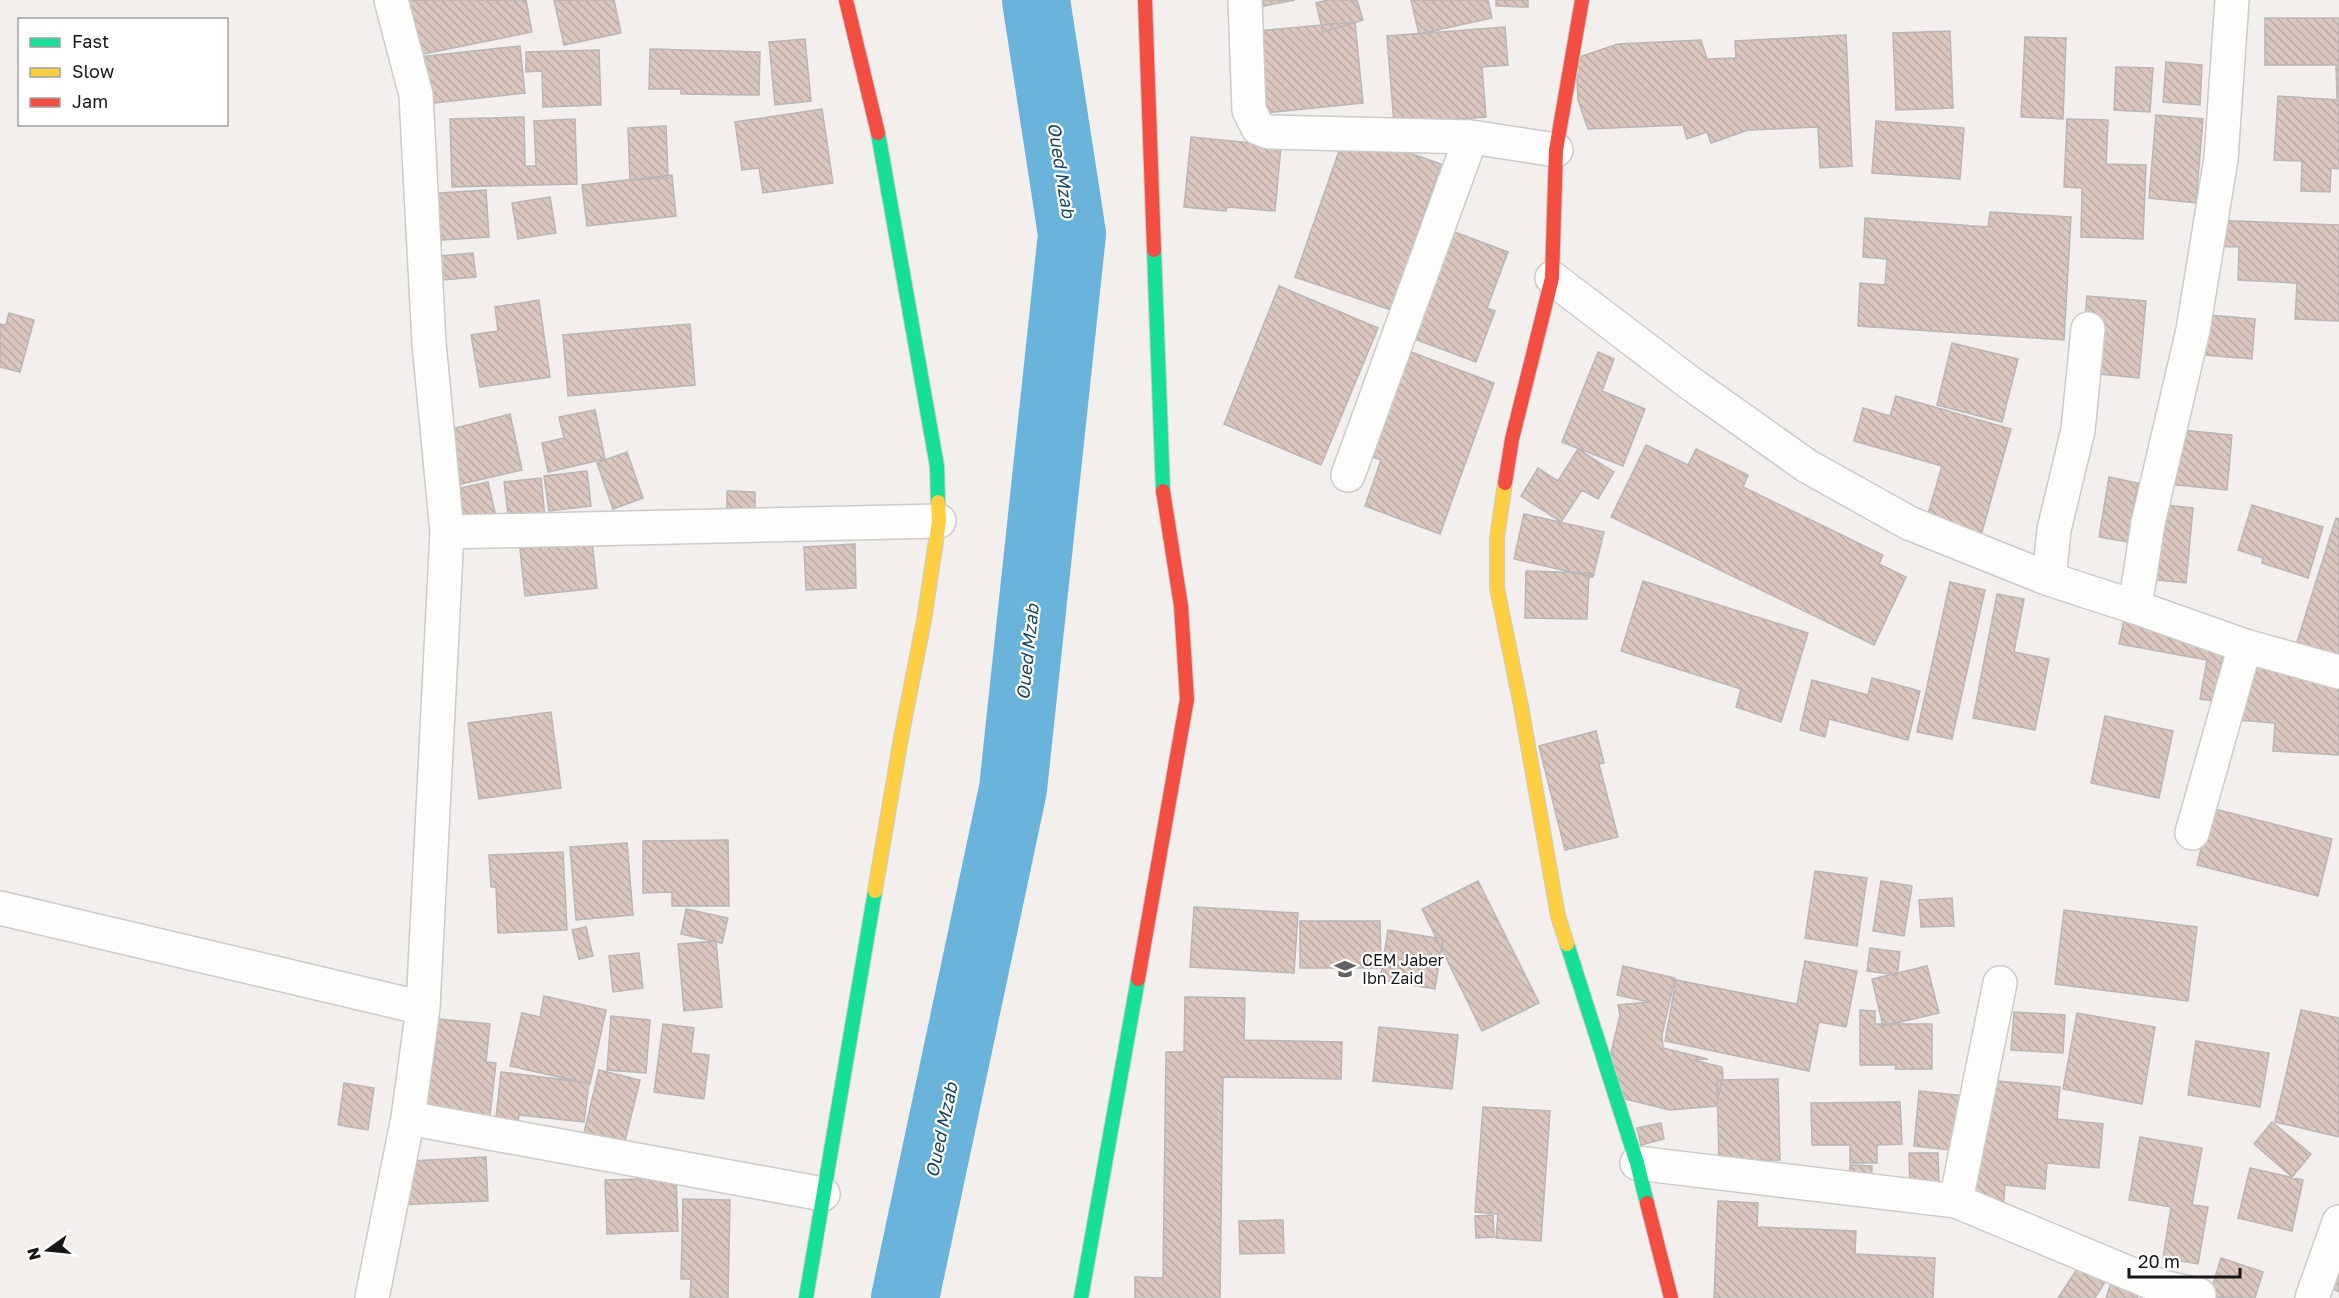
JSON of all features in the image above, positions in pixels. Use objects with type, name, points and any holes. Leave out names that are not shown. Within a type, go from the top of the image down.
[{"type":"street","points":[[372,1298],[408,1118],[423,1008],[447,532],[429,343],[416,95],[391,0]]},
{"type":"street","points":[[806,1298],[901,738],[924,620],[939,521],[937,466],[877,129],[846,0]]},
{"type":"street","points":[[1081,1298],[1187,699],[1181,606],[1163,495],[1145,0]]},
{"type":"street","points":[[1245,0],[1249,110],[1258,128],[1269,132],[1471,137],[1556,150]]},
{"type":"street","points":[[1582,0],[1556,150],[1552,278],[1512,439],[1497,538],[1497,588],[1557,916],[1637,1163],[1671,1298]]},
{"type":"street","points":[[2135,606],[2148,523],[2193,330],[2219,171],[2232,0]]},
{"type":"street","points":[[1348,475],[1471,137]]},
{"type":"street","points":[[1552,278],[1690,383],[1808,466],[1908,523],[2049,579],[2135,606],[2245,646],[2339,672]]},
{"type":"street","points":[[2049,579],[2054,530],[2078,430],[2088,329]]},
{"type":"street","points":[[447,532],[939,521]]},
{"type":"street","points":[[2192,833],[2245,646]]},
{"type":"street","points":[[0,908],[423,1008]]},
{"type":"street","points":[[1956,1201],[2000,983]]},
{"type":"street","points":[[408,1118],[823,1194]]},
{"type":"street","points":[[1637,1163],[1956,1201],[2159,1292],[2199,1295]]},
{"type":"street","points":[[2312,1298],[2339,1222]]},
{"type":"building","points":[[387,0],[526,0],[532,32],[398,59]]},
{"type":"building","points":[[554,0],[614,0],[621,33],[564,45]]},
{"type":"building","points":[[1263,0],[1295,0],[1264,6]]},
{"type":"building","points":[[1328,0],[1357,0],[1363,20],[1323,32],[1316,3]]},
{"type":"building","points":[[1411,0],[1488,0],[1492,18],[1419,34]]},
{"type":"building","points":[[1496,0],[1528,0],[1528,7],[1496,6]]},
{"type":"building","points":[[2265,18],[2339,18],[2339,98],[2337,98],[2336,65],[2265,65]]},
{"type":"building","points":[[1355,22],[1363,103],[1265,113],[1257,31]]},
{"type":"building","points":[[1505,27],[1508,65],[1482,67],[1486,117],[1394,124],[1387,36]]},
{"type":"building","points":[[1950,31],[1953,108],[1896,110],[1893,33]]},
{"type":"building","points":[[1846,35],[1852,166],[1820,168],[1818,127],[1748,130],[1711,143],[1707,132],[1687,139],[1683,125],[1588,129],[1578,100],[1576,58],[1618,44],[1701,40],[1707,59],[1736,58],[1735,41]]},
{"type":"building","points":[[2025,37],[2066,38],[2063,119],[2021,117]]},
{"type":"building","points":[[805,39],[811,101],[775,105],[769,42]]},
{"type":"building","points":[[520,46],[525,93],[406,106],[400,59]]},
{"type":"building","points":[[650,49],[760,52],[759,95],[681,94],[681,89],[649,89]]},
{"type":"building","points":[[599,50],[601,105],[543,107],[542,71],[526,72],[526,52]]},
{"type":"building","points":[[2166,62],[2202,65],[2200,105],[2163,102]]},
{"type":"building","points":[[2116,67],[2153,68],[2150,112],[2114,110]]},
{"type":"building","points":[[2278,96],[2339,100],[2339,169],[2331,168],[2330,192],[2301,191],[2302,161],[2274,160]]},
{"type":"building","points":[[822,109],[833,183],[763,193],[759,168],[742,170],[735,122]]},
{"type":"building","points":[[2156,115],[2203,119],[2196,203],[2149,198]]},
{"type":"building","points":[[524,117],[525,166],[536,166],[534,121],[575,119],[577,184],[452,187],[450,119]]},
{"type":"building","points":[[2067,119],[2108,120],[2106,164],[2146,165],[2143,239],[2081,237],[2082,188],[2064,187]]},
{"type":"building","points":[[1876,121],[1964,128],[1960,179],[1872,173]]},
{"type":"building","points":[[666,126],[668,178],[630,180],[628,128]]},
{"type":"building","points":[[1346,131],[1441,164],[1391,310],[1295,277]]},
{"type":"building","points":[[1191,137],[1281,146],[1275,211],[1227,207],[1226,211],[1184,207]]},
{"type":"building","points":[[672,175],[676,216],[587,226],[582,185]]},
{"type":"building","points":[[486,190],[489,237],[411,242],[408,195]]},
{"type":"building","points":[[550,197],[556,233],[518,239],[512,203]]},
{"type":"building","points":[[1990,212],[2071,217],[2064,340],[1858,326],[1860,283],[1885,285],[1887,259],[1863,257],[1865,218],[1988,227]]},
{"type":"building","points":[[2210,220],[2339,225],[2339,321],[2295,319],[2297,283],[2238,280],[2239,247],[2209,246]]},
{"type":"building","points":[[1452,231],[1508,252],[1487,308],[1495,311],[1476,362],[1412,338]]},
{"type":"building","points":[[473,253],[476,277],[443,280],[440,256]]},
{"type":"building","points":[[1279,286],[1378,328],[1321,465],[1224,424]]},
{"type":"building","points":[[2087,296],[2146,301],[2139,378],[2080,372]]},
{"type":"building","points":[[539,300],[550,377],[480,387],[471,335],[498,331],[495,307]]},
{"type":"building","points":[[9,313],[34,320],[20,372],[0,367],[0,324],[6,325]]},
{"type":"building","points":[[2196,314],[2255,319],[2252,359],[2192,354]]},
{"type":"building","points":[[690,324],[695,385],[568,396],[563,335]]},
{"type":"building","points":[[1952,343],[2018,359],[2002,422],[1937,405]]},
{"type":"building","points":[[1403,349],[1494,383],[1440,534],[1365,506],[1381,460],[1365,454]]},
{"type":"building","points":[[1598,352],[1614,359],[1602,391],[1645,409],[1623,466],[1562,442]]},
{"type":"building","points":[[1896,396],[2011,429],[1978,546],[1923,531],[1942,466],[1854,441],[1863,408],[1890,416]]},
{"type":"building","points":[[595,410],[605,459],[548,472],[542,443],[564,438],[559,417]]},
{"type":"building","points":[[510,414],[522,470],[452,486],[440,432]]},
{"type":"building","points":[[2161,428],[2232,435],[2227,490],[2167,484]]},
{"type":"building","points":[[1646,445],[1688,465],[1696,449],[1748,475],[1743,487],[1883,555],[1879,564],[1906,577],[1874,645],[1611,517]]},
{"type":"building","points":[[1578,449],[1614,472],[1598,499],[1582,490],[1561,522],[1521,496],[1538,468],[1558,481]]},
{"type":"building","points":[[627,452],[643,498],[613,509],[597,463]]},
{"type":"building","points":[[587,471],[591,506],[549,511],[544,476]]},
{"type":"building","points":[[2109,477],[2138,483],[2127,542],[2099,537]]},
{"type":"building","points":[[541,478],[545,518],[509,522],[504,482]]},
{"type":"building","points":[[488,482],[496,517],[455,526],[447,491]]},
{"type":"building","points":[[727,491],[755,492],[755,509],[727,508]]},
{"type":"building","points":[[2146,503],[2193,508],[2186,583],[2138,578]]},
{"type":"building","points":[[2252,505],[2323,527],[2308,578],[2262,563],[2263,558],[2238,550]]},
{"type":"building","points":[[1524,514],[1604,532],[1593,577],[1514,559]]},
{"type":"building","points":[[2336,518],[2339,519],[2339,655],[2297,642]]},
{"type":"building","points":[[592,540],[597,588],[525,596],[520,549]]},
{"type":"building","points":[[855,544],[856,588],[806,590],[804,547]]},
{"type":"building","points":[[1526,571],[1589,573],[1587,619],[1525,618]]},
{"type":"building","points":[[1643,581],[1808,633],[1781,722],[1736,707],[1741,689],[1621,651]]},
{"type":"building","points":[[1950,582],[1985,590],[1952,739],[1917,732]]},
{"type":"building","points":[[1997,594],[2024,599],[2014,652],[2049,659],[2035,730],[1973,718]]},
{"type":"building","points":[[2124,619],[2226,638],[2214,701],[2200,699],[2207,660],[2119,644]]},
{"type":"building","points":[[2242,667],[2339,674],[2339,755],[2273,751],[2275,723],[2238,720]]},
{"type":"building","points":[[1872,678],[1920,691],[1908,740],[1829,719],[1825,737],[1800,730],[1812,680],[1868,695]]},
{"type":"building","points":[[551,712],[561,788],[479,799],[468,723]]},
{"type":"building","points":[[2105,716],[2173,731],[2159,798],[2091,783]]},
{"type":"building","points":[[1596,731],[1604,763],[1599,764],[1618,837],[1565,850],[1539,746]]},
{"type":"building","points":[[2211,808],[2332,839],[2318,896],[2197,865]]},
{"type":"building","points":[[728,840],[729,906],[672,906],[672,892],[643,893],[643,841]]},
{"type":"building","points":[[627,843],[633,915],[576,920],[570,847]]},
{"type":"building","points":[[563,852],[567,930],[498,933],[496,887],[491,887],[489,855]]},
{"type":"building","points":[[1815,871],[1867,878],[1857,946],[1805,938]]},
{"type":"building","points":[[1478,881],[1539,1003],[1482,1031],[1422,909]]},
{"type":"building","points":[[1881,881],[1912,886],[1904,936],[1873,931]]},
{"type":"building","points":[[1952,898],[1954,926],[1921,927],[1919,900]]},
{"type":"building","points":[[1194,907],[1298,913],[1294,973],[1190,967]]},
{"type":"building","points":[[686,909],[728,918],[722,943],[681,934]]},
{"type":"building","points":[[2064,910],[2197,927],[2188,1001],[2055,984]]},
{"type":"building","points":[[1300,921],[1380,921],[1381,968],[1300,968]]},
{"type":"building","points":[[586,927],[593,956],[579,959],[572,930]]},
{"type":"building","points":[[1388,930],[1443,939],[1435,989],[1380,980]]},
{"type":"building","points":[[716,941],[722,1007],[684,1011],[678,944]]},
{"type":"building","points":[[1870,948],[1900,952],[1897,975],[1867,971]]},
{"type":"building","points":[[639,953],[643,988],[613,992],[609,956]]},
{"type":"building","points":[[1805,961],[1857,971],[1846,1027],[1819,1022],[1809,1071],[1665,1041],[1676,980],[1797,1004]]},
{"type":"building","points":[[1623,966],[1675,978],[1662,1035],[1663,1048],[1708,1059],[1693,1060],[1722,1067],[1723,1076],[1716,1106],[1670,1110],[1612,1096],[1609,1061],[1620,1015],[1618,1005],[1649,1002],[1617,995]]},
{"type":"building","points":[[1927,966],[1939,1013],[1883,1026],[1872,979]]},
{"type":"building","points":[[544,996],[606,1010],[590,1084],[510,1066],[522,1013],[540,1017]]},
{"type":"building","points":[[1185,997],[1245,998],[1244,1040],[1342,1042],[1341,1079],[1223,1077],[1220,1298],[1135,1298],[1135,1277],[1163,1278],[1166,1052],[1184,1052]]},
{"type":"building","points":[[1860,1010],[1875,1011],[1875,1024],[1932,1024],[1932,1069],[1895,1069],[1896,1065],[1860,1065]]},
{"type":"building","points":[[2301,1010],[2339,1018],[2339,1137],[2275,1122]]},
{"type":"building","points":[[2014,1012],[2065,1015],[2063,1053],[2011,1050]]},
{"type":"building","points":[[2077,1013],[2155,1027],[2142,1104],[2063,1089]]},
{"type":"building","points":[[611,1016],[650,1020],[646,1073],[607,1070]]},
{"type":"building","points":[[439,1019],[490,1024],[486,1062],[496,1063],[488,1133],[401,1124],[408,1061],[434,1064]]},
{"type":"building","points":[[663,1024],[694,1028],[691,1053],[709,1055],[704,1099],[654,1092]]},
{"type":"building","points":[[1379,1027],[1458,1035],[1452,1089],[1373,1081]]},
{"type":"building","points":[[2196,1041],[2269,1053],[2260,1107],[2188,1095]]},
{"type":"building","points":[[599,1070],[640,1080],[625,1141],[610,1137],[603,1165],[578,1158]]},
{"type":"building","points":[[501,1072],[589,1083],[584,1122],[519,1115],[515,1147],[493,1145]]},
{"type":"building","points":[[1778,1079],[1780,1160],[1719,1161],[1717,1080]]},
{"type":"building","points":[[1987,1080],[2060,1087],[2057,1119],[2103,1124],[2099,1168],[2047,1163],[2045,1189],[2005,1185],[2003,1209],[1974,1206]]},
{"type":"building","points":[[344,1083],[374,1088],[368,1130],[338,1125]]},
{"type":"building","points":[[1919,1091],[1965,1096],[1960,1151],[1914,1146]]},
{"type":"building","points":[[1900,1102],[1902,1144],[1877,1145],[1877,1163],[1850,1163],[1850,1145],[1812,1145],[1811,1103]]},
{"type":"building","points":[[1483,1107],[1550,1111],[1541,1241],[1496,1238],[1498,1214],[1475,1212]]},
{"type":"building","points":[[2272,1122],[2311,1154],[2292,1177],[2254,1144]]},
{"type":"building","points":[[1661,1123],[1664,1139],[1641,1145],[1637,1128]]},
{"type":"building","points":[[2140,1137],[2202,1148],[2192,1205],[2208,1207],[2198,1264],[2163,1258],[2171,1207],[2129,1200]]},
{"type":"building","points":[[1909,1153],[1938,1153],[1939,1184],[1910,1185]]},
{"type":"building","points":[[486,1157],[488,1201],[394,1205],[392,1162]]},
{"type":"building","points":[[1850,1165],[1872,1166],[1871,1189],[1849,1188]]},
{"type":"building","points":[[2250,1168],[2303,1180],[2292,1231],[2238,1218]]},
{"type":"building","points":[[676,1178],[678,1231],[607,1234],[605,1180]]},
{"type":"building","points":[[683,1199],[730,1200],[728,1298],[690,1298],[691,1279],[681,1279]]},
{"type":"building","points":[[1718,1201],[1758,1203],[1757,1227],[1856,1231],[1855,1254],[1935,1258],[1933,1298],[1714,1298]]},
{"type":"building","points":[[1493,1215],[1494,1237],[1476,1238],[1475,1216]]},
{"type":"building","points":[[1283,1220],[1284,1253],[1240,1254],[1239,1221]]},
{"type":"building","points":[[2339,1250],[2339,1292],[2322,1283]]},
{"type":"building","points":[[2085,1257],[2110,1274],[2095,1298],[2058,1298]]},
{"type":"building","points":[[2221,1258],[2263,1272],[2255,1298],[2209,1297]]},
{"type":"building","points":[[2117,1266],[2144,1275],[2137,1298],[2106,1298]]},
{"type":"waterway","name":"Oued Mzab","points":[[905,1298],[1013,789],[1072,234],[1036,0]]},
{"type":"traffic: fast","points":[[878,133],[937,466],[938,502]]},
{"type":"traffic: fast","points":[[1154,250],[1163,491]]},
{"type":"traffic: fast","points":[[806,1298],[875,891]]},
{"type":"traffic: fast","points":[[1567,944],[1637,1163],[1647,1203]]},
{"type":"traffic: fast","points":[[1081,1298],[1138,979]]},
{"type":"traffic: slow","points":[[1505,483],[1497,538],[1497,588],[1521,706],[1558,916],[1567,944]]},
{"type":"traffic: slow","points":[[875,891],[924,620],[939,521],[938,502]]},
{"type":"traffic: jam","points":[[846,0],[878,133]]},
{"type":"traffic: jam","points":[[1145,0],[1154,250]]},
{"type":"traffic: jam","points":[[1505,483],[1512,439],[1552,278],[1556,150],[1582,0]]},
{"type":"traffic: jam","points":[[1138,979],[1187,699],[1181,606],[1163,491]]},
{"type":"traffic: jam","points":[[1647,1203],[1671,1298]]},
{"type":"place","name":"CEM Jaber Ibn Zaid","points":[[1345,969]]}]
